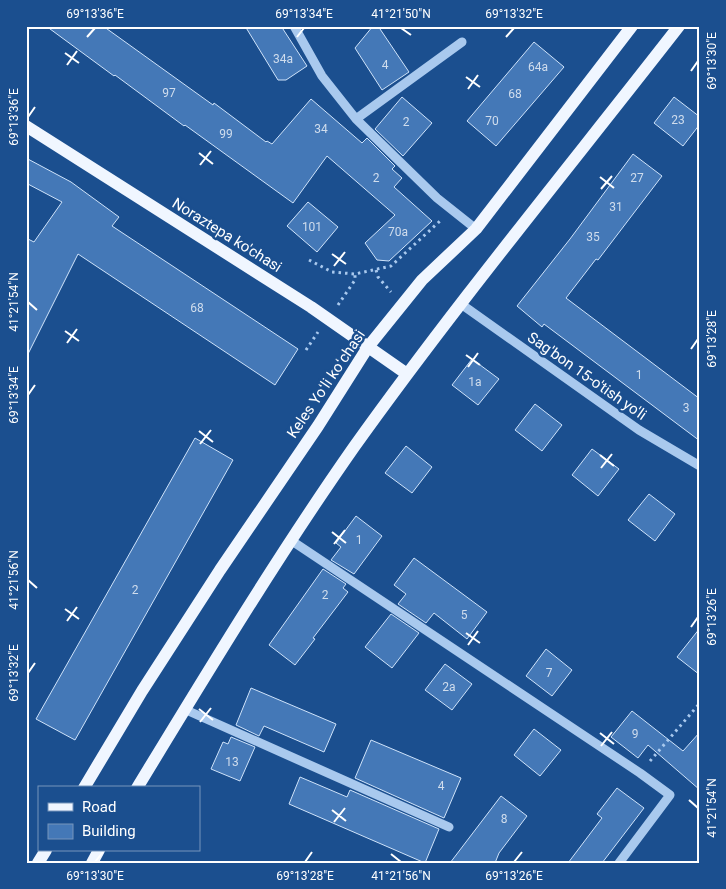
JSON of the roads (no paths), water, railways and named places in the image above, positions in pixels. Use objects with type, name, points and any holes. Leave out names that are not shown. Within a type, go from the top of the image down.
[{"type":"main road","name":"Keles Yoʻli koʻchasi","points":[[85,786],[142,691],[215,578],[318,426],[368,347],[422,280],[476,229],[632,26]]},
{"type":"main road","points":[[138,786],[184,709],[353,450],[407,374],[678,26]]},
{"type":"main road","name":"Noraztepa ko'chasi","points":[[26,126],[311,308],[407,374]]},
{"type":"main road","points":[[38,863],[45,852]]},
{"type":"street","points":[[294,26],[322,76],[356,119],[437,198],[476,229]]},
{"type":"street","points":[[356,119],[462,42]]},
{"type":"street","name":"Sag'bon 15-o'tish yo'li","points":[[461,304],[639,430],[700,466]]},
{"type":"street","points":[[292,541],[640,773],[670,795],[619,863]]},
{"type":"street","points":[[184,709],[449,827]]}]
